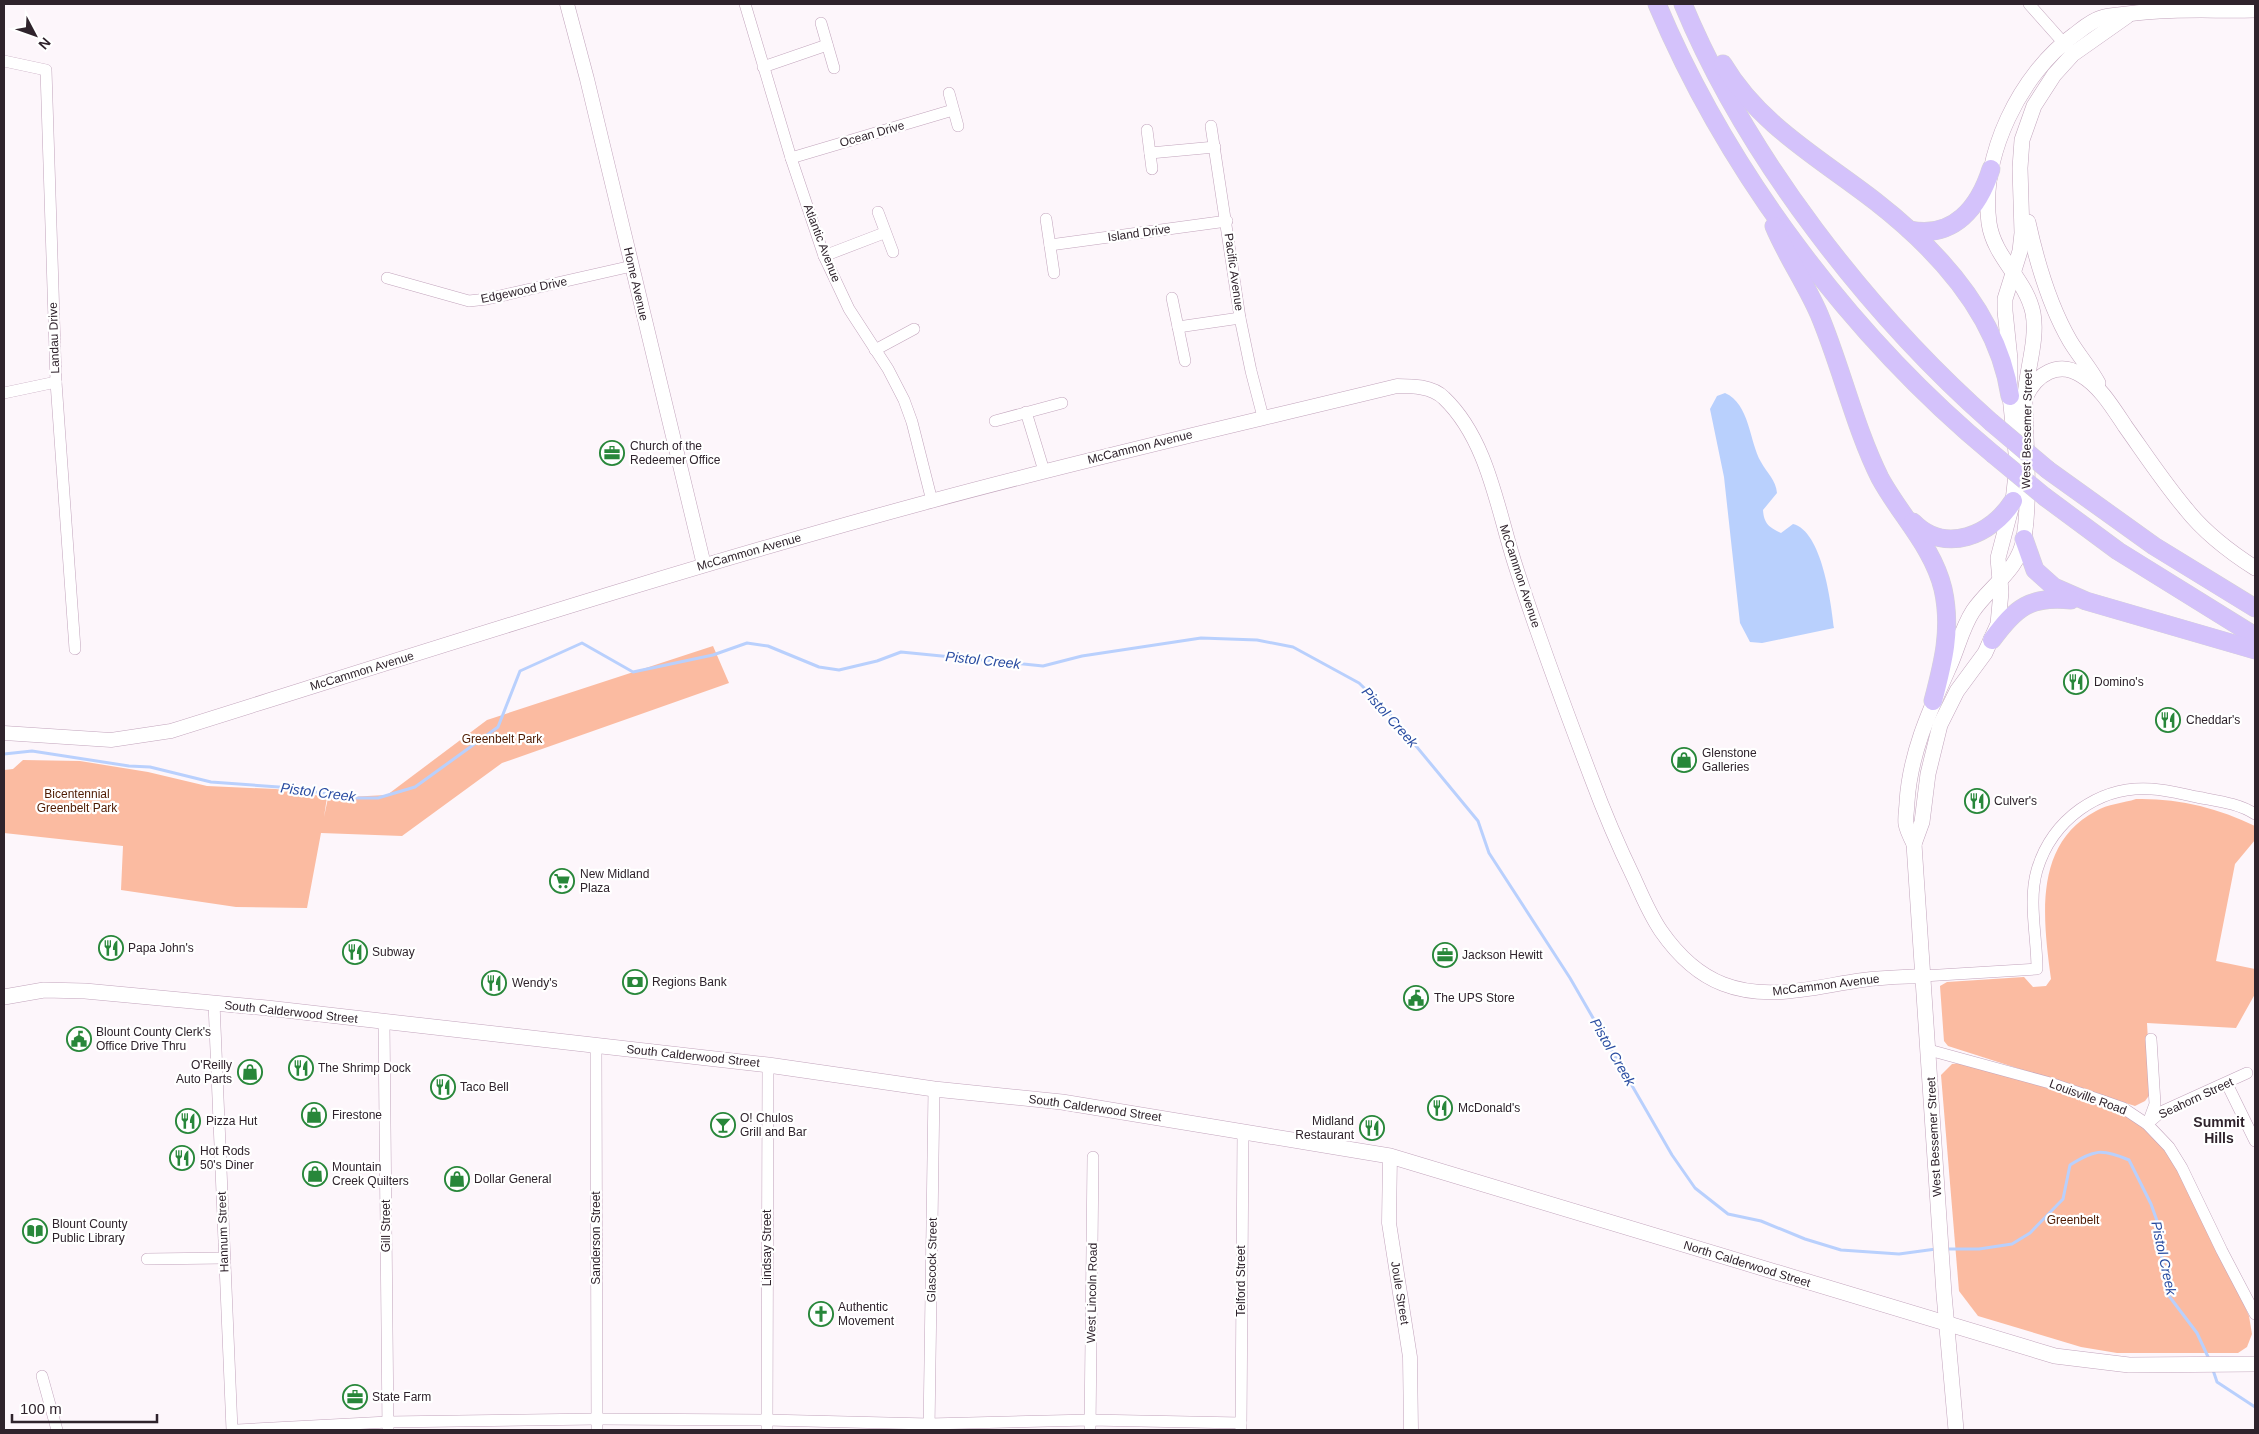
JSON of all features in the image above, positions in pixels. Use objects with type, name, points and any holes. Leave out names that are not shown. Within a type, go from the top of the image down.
[{"type":"highway","points":[[1657,4],[1704,100],[1761,196],[1834,292],[1868,332],[1943,410],[1992,454],[2045,497],[2118,551],[2255,636]]},
{"type":"highway","points":[[1684,7],[1704,32],[1726,69],[1782,132],[1875,200],[1936,254],[1975,306],[2000,351],[2018,397]]},
{"type":"highway","points":[[1684,7],[1710,61],[1778,178],[1831,250],[1913,347],[1958,393],[2048,470],[2154,546],[2255,608]]},
{"type":"highway","points":[[1910,230],[1933,232],[1950,226],[1980,196],[1991,169]]},
{"type":"highway","points":[[1761,196],[1776,232],[1818,313],[1880,477],[1932,559],[1943,590],[1948,637],[1933,701]]},
{"type":"highway","points":[[1896,503],[1917,525],[1929,534],[1947,539],[1958,539],[1988,528],[2002,516],[2013,501]]},
{"type":"highway","points":[[2024,539],[2030,561],[2042,580],[2054,588],[2086,601],[2255,650]]},
{"type":"highway","points":[[1992,640],[2013,614],[2034,601],[2057,598],[2086,601]]},
{"type":"main road","points":[[2068,48],[2130,14],[2177,9],[2246,8]]},
{"type":"main road","name":"West Bessemer Street","points":[[1914,844],[1922,822],[1928,774],[1940,725],[1957,691],[1985,653],[1992,640],[1999,618],[2000,583],[1998,558],[2013,501],[2018,397],[2034,328],[2030,303],[2014,273],[2000,254],[1989,224],[1991,169],[1998,144],[2017,102],[2039,68],[2068,48]]},
{"type":"main road","name":"West Bessemer Street","points":[[1956,1430],[1938,1220],[1929,1050],[1914,844],[1906,825],[1910,776],[1916,750],[1933,701],[1966,623],[1980,602],[2000,583],[2019,555],[2024,539],[2026,498],[2018,397],[2010,359],[2005,299],[2014,273],[2022,233],[2020,168],[2022,140],[2026,125],[2043,89],[2068,48]]},
{"type":"main road","points":[[2022,196],[2034,252],[2056,311],[2070,341],[2105,398],[2187,512],[2224,546],[2255,568]]},
{"type":"main road","points":[[2018,397],[2044,373],[2059,369],[2072,370],[2083,376],[2105,398]]},
{"type":"main road","name":"South Calderwood Street","points":[[4,997],[44,990],[85,991],[214,1003],[768,1065],[934,1089],[1062,1102],[1243,1131]]},
{"type":"main road","name":"North Calderwood Street","points":[[1243,1131],[1390,1156],[2055,1356],[2129,1365],[2255,1364]]},
{"type":"street","name":"Home Avenue","points":[[567,4],[704,565]]},
{"type":"street","name":"Atlantic Avenue","points":[[745,4],[762,67],[824,256],[849,309],[888,368],[912,422],[932,500]]},
{"type":"street","points":[[2029,4],[2068,48]]},
{"type":"street","points":[[821,23],[834,68]]},
{"type":"street","points":[[762,67],[827,45]]},
{"type":"street","name":"Landau Drive","points":[[4,61],[46,70],[56,382],[75,649]]},
{"type":"street","points":[[949,93],[958,126]]},
{"type":"street","name":"Ocean Drive","points":[[791,158],[953,110]]},
{"type":"street","name":"Pacific Avenue","points":[[1212,126],[1240,318],[1263,417]]},
{"type":"street","points":[[1147,130],[1152,169]]},
{"type":"street","points":[[1150,154],[1215,147]]},
{"type":"street","points":[[878,212],[884,233],[893,252]]},
{"type":"street","points":[[1046,220],[1054,273]]},
{"type":"street","name":"Island Drive","points":[[1050,245],[1227,221]]},
{"type":"street","points":[[824,256],[884,233]]},
{"type":"street","name":"Edgewood Drive","points":[[387,278],[469,301],[487,299],[632,266]]},
{"type":"street","points":[[1172,298],[1185,361]]},
{"type":"street","points":[[1178,327],[1240,318]]},
{"type":"street","points":[[875,350],[914,329]]},
{"type":"street","points":[[4,393],[56,382]]},
{"type":"street","name":"McCammon Avenue","points":[[4,734],[111,740],[171,731],[704,565],[932,500],[1263,417],[1397,386],[1417,386],[1442,396],[1460,414],[1490,479],[1517,570],[1566,712],[1610,828],[1660,930],[1687,962],[1698,971],[1720,983],[1756,992],[1788,992],[1866,979],[1923,976]]},
{"type":"street","points":[[995,421],[1062,403]]},
{"type":"street","points":[[1026,412],[1044,471]]},
{"type":"street","points":[[1923,976],[2037,969],[2033,891],[2037,871],[2049,842],[2063,825],[2077,810],[2102,796],[2116,792],[2151,789],[2238,806],[2255,814]]},
{"type":"street","name":"Hannum Street","points":[[214,1003],[232,1430]]},
{"type":"street","name":"Gill Street","points":[[384,1022],[388,1426]]},
{"type":"street","points":[[2147,1124],[2155,1104],[2152,1039]]},
{"type":"street","name":"Sanderson Street","points":[[596,1045],[597,1425]]},
{"type":"street","name":"Louisville Road","points":[[1929,1050],[2050,1083],[2103,1100],[2123,1108],[2147,1124],[2169,1147],[2182,1168],[2222,1251],[2252,1297],[2255,1314]]},
{"type":"street","name":"Lindsay Street","points":[[767,1425],[768,1065]]},
{"type":"street","name":"Seahorn Street","points":[[2147,1124],[2161,1112],[2247,1074]]},
{"type":"street","points":[[2227,1084],[2255,1141]]},
{"type":"street","name":"Glascock Street","points":[[929,1427],[934,1089]]},
{"type":"street","name":"Telford Street","points":[[1241,1427],[1243,1131]]},
{"type":"street","name":"Joule Street","points":[[1390,1156],[1388,1223],[1410,1357],[1411,1430]]},
{"type":"street","name":"West Lincoln Road","points":[[1090,1425],[1093,1157]]},
{"type":"street","points":[[147,1258],[224,1258]]},
{"type":"street","points":[[42,1376],[57,1430]]},
{"type":"street","points":[[237,1430],[388,1426],[597,1425],[929,1427],[1090,1425],[1241,1427]]},
{"type":"green space","points":[[713,646],[729,683],[502,763],[402,836],[321,833],[307,908],[236,907],[121,890],[123,846],[4,833],[4,770],[13,769],[23,760],[80,761],[148,772],[207,786],[276,789],[327,797],[324,817],[328,798],[387,795],[487,720]]},
{"type":"green space","points":[[2136,799],[2167,800],[2197,805],[2227,814],[2255,826],[2255,840],[2235,864],[2216,961],[2255,969],[2255,994],[2236,1028],[2147,1023],[2151,1093],[2145,1101],[2135,1106],[1948,1046],[1944,1041],[1940,986],[1947,982],[2024,977],[2033,987],[2046,986],[2051,979],[2046,932],[2045,908],[2047,885],[2052,863],[2061,843],[2076,825],[2096,811],[2110,805]]},
{"type":"green space","name":"Greenbelt","points":[[1961,1063],[2127,1111],[2177,1159],[2249,1316],[2252,1334],[2247,1347],[2238,1353],[2117,1353],[2081,1347],[1978,1316],[1959,1291],[1941,1075],[1952,1064]]},
{"type":"water","points":[[1725,393],[1733,398],[1744,414],[1757,453],[1776,488],[1777,493],[1763,510],[1766,522],[1770,527],[1781,533],[1793,524],[1803,529],[1811,540],[1823,569],[1834,628],[1762,643],[1750,642],[1740,623],[1724,477],[1710,409],[1717,396]]},
{"type":"waterway","name":"Pistol Creek","points":[[4,754],[32,751],[129,766],[150,767],[211,782],[293,788],[351,798],[378,798],[415,787],[498,727],[520,671],[582,643],[633,672],[713,655],[747,643],[768,646],[819,667],[839,670],[877,661],[901,652],[1043,666],[1082,656],[1201,638],[1257,640],[1293,647],[1359,683],[1383,706],[1478,821],[1489,853],[1570,978],[1672,1155],[1695,1188],[1728,1214],[1761,1221],[1805,1239],[1841,1250],[1899,1254],[1936,1249]]},
{"type":"waterway","name":"Pistol Creek","points":[[1945,1249],[1979,1249],[2012,1244],[2030,1233],[2063,1199],[2070,1165],[2098,1152],[2105,1152],[2129,1160],[2151,1204],[2161,1232],[2161,1253],[2169,1296],[2197,1333],[2209,1359]]},
{"type":"waterway","name":"Pistol Creek","points":[[2213,1370],[2217,1382],[2255,1407]]},
{"type":"place","name":"Church of the Redeemer Office","points":[[612,453]]},
{"type":"place","name":"Domino's","points":[[2076,682]]},
{"type":"place","name":"Cheddar's","points":[[2168,720]]},
{"type":"place","name":"Glenstone Galleries","points":[[1684,760]]},
{"type":"place","name":"Culver's","points":[[1977,801]]},
{"type":"place","name":"New Midland Plaza","points":[[562,881]]},
{"type":"place","name":"Papa John's","points":[[111,948]]},
{"type":"place","name":"Subway","points":[[355,952]]},
{"type":"place","name":"Jackson Hewitt","points":[[1445,955]]},
{"type":"place","name":"Regions Bank","points":[[635,982]]},
{"type":"place","name":"Wendy's","points":[[494,983]]},
{"type":"place","name":"The UPS Store","points":[[1416,998]]},
{"type":"place","name":"Blount County Clerk's Office Drive Thru","points":[[79,1039]]},
{"type":"place","name":"The Shrimp Dock","points":[[301,1068]]},
{"type":"place","name":"O'Reilly Auto Parts","points":[[250,1072]]},
{"type":"place","name":"Taco Bell","points":[[443,1087]]},
{"type":"place","name":"McDonald's","points":[[1440,1108]]},
{"type":"place","name":"Firestone","points":[[314,1115]]},
{"type":"place","name":"Pizza Hut","points":[[188,1121]]},
{"type":"place","name":"O! Chulos Grill and Bar","points":[[723,1125]]},
{"type":"place","name":"Midland Restaurant","points":[[1372,1128]]},
{"type":"place","name":"Hot Rods 50's Diner","points":[[182,1158]]},
{"type":"place","name":"Mountain Creek Quilters","points":[[315,1174]]},
{"type":"place","name":"Dollar General","points":[[457,1179]]},
{"type":"place","name":"Blount County Public Library","points":[[35,1231]]},
{"type":"place","name":"Authentic Movement","points":[[821,1314]]},
{"type":"place","name":"State Farm","points":[[355,1397]]},
{"type":"district","name":"Summit Hills","points":[[2219,1130]]},
{"type":"park label","name":"Greenbelt Park","points":[[502,739]]},
{"type":"park label","name":"Bicentennial Greenbelt Park","points":[[77,801]]}]
